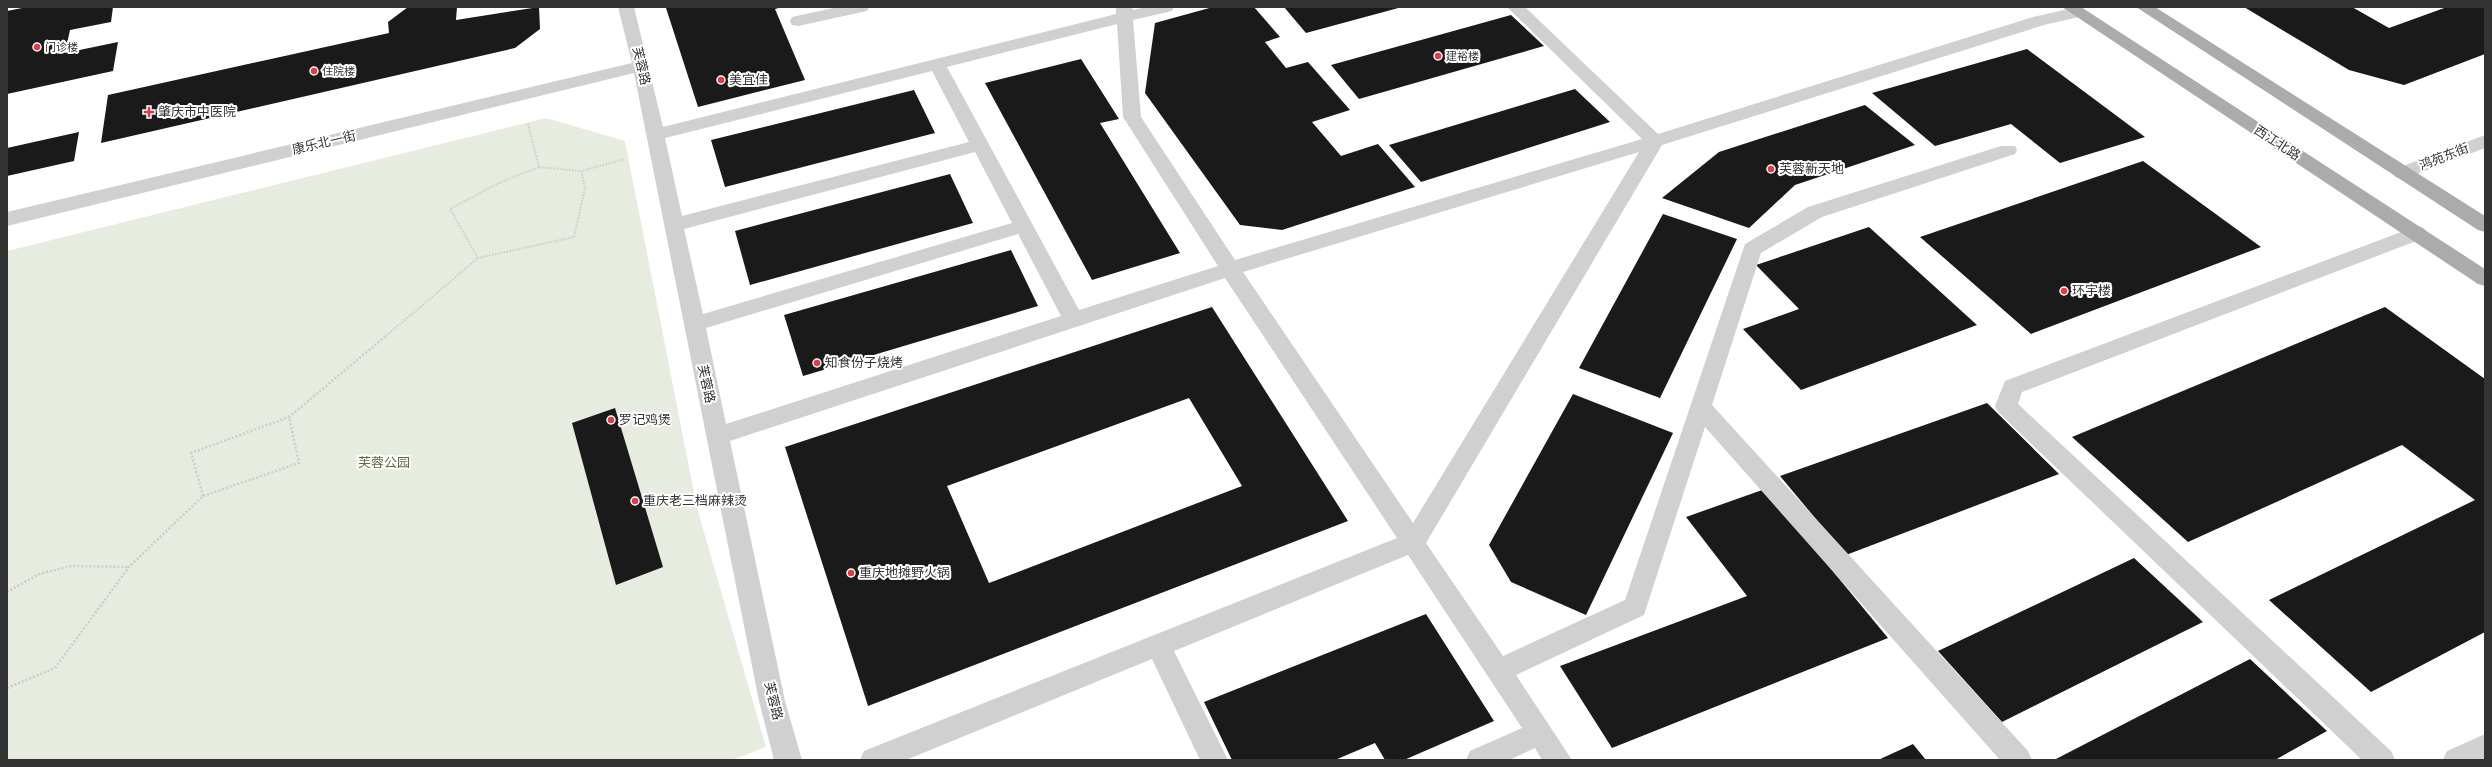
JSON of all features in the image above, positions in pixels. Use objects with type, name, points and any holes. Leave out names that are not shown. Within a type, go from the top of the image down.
[{"type":"main road","points":[[2144,7],[2485,226]]},
{"type":"main road","name":"西江北路","points":[[2073,9],[2417,233],[2485,279]]},
{"type":"street","name":"芙蓉路","points":[[626,7],[641,66],[772,701],[788,760]]},
{"type":"street","points":[[798,21],[861,7]]},
{"type":"street","points":[[657,143],[1125,12],[1166,7]]},
{"type":"street","points":[[1514,7],[1655,141]]},
{"type":"street","points":[[717,436],[1230,269],[1655,141],[2039,21],[2073,9]]},
{"type":"street","points":[[1125,12],[1132,117],[1230,269],[1414,542],[1558,760]]},
{"type":"street","points":[[937,64],[1074,320]]},
{"type":"street","name":"康乐北一街","points":[[7,219],[641,66]]},
{"type":"street","points":[[874,760],[1414,542],[1655,141]]},
{"type":"street","name":"鸿苑东街","points":[[2402,173],[2485,141]]},
{"type":"street","points":[[674,225],[980,145]]},
{"type":"street","points":[[1499,670],[1635,607],[1752,249],[1815,212],[2008,150]]},
{"type":"street","points":[[694,324],[1024,226]]},
{"type":"street","points":[[2381,760],[2006,406],[2013,387],[2417,233]]},
{"type":"street","points":[[1700,406],[2018,760]]},
{"type":"street","points":[[1158,645],[1214,760]]},
{"type":"street","points":[[1480,760],[1540,733]]},
{"type":"street","points":[[2457,760],[2485,746]]},
{"type":"path","points":[[520,96],[540,166]]},
{"type":"path","points":[[478,258],[450,209],[499,183],[540,166],[581,170],[657,143]]},
{"type":"path","points":[[203,496],[191,453],[289,417],[478,258],[574,237],[585,188],[581,170]]},
{"type":"path","points":[[7,688],[55,668],[129,567],[203,496],[299,463],[289,417]]},
{"type":"path","points":[[7,592],[39,574],[72,566],[129,567]]},
{"type":"green space","name":"芙蓉公园","points":[[546,118],[625,141],[697,508],[766,747],[732,760],[7,760],[7,251]]},
{"type":"building","name":"门诊楼","points":[[27,7],[113,7],[111,22],[70,30],[65,53],[118,42],[113,71],[7,94],[7,11]]},
{"type":"building","name":"住院楼","points":[[408,7],[457,7],[456,20],[539,7],[540,29],[515,48],[101,143],[108,95],[389,33],[388,22]]},
{"type":"building","points":[[782,7],[775,9],[805,80],[698,107],[666,8]]},
{"type":"building","points":[[1213,7],[1254,7],[1280,37],[1265,42],[1286,68],[1308,62],[1350,110],[1312,122],[1341,156],[1378,144],[1415,187],[1282,230],[1240,225],[1145,93],[1155,23]]},
{"type":"building","points":[[1284,7],[1402,7],[1306,33]]},
{"type":"building","points":[[2244,7],[2352,7],[2389,28],[2447,7],[2485,7],[2485,54],[2404,85],[2349,70]]},
{"type":"building","name":"建裕楼","points":[[1511,15],[1544,46],[1359,99],[1331,65]]},
{"type":"building","points":[[2027,49],[2145,137],[2060,163],[2011,124],[1935,146],[1872,93]]},
{"type":"building","points":[[1081,59],[1119,119],[1100,123],[1180,253],[1092,280],[985,83]]},
{"type":"building","points":[[1575,89],[1610,122],[1421,182],[1389,145]]},
{"type":"building","points":[[914,90],[935,133],[725,187],[711,140]]},
{"type":"building","name":"芙蓉新天地","points":[[1865,105],[1915,145],[1795,185],[1749,228],[1662,198],[1719,152]]},
{"type":"building","points":[[79,132],[74,161],[7,176],[7,148]]},
{"type":"building","name":"环宇楼","points":[[2143,161],[2261,247],[2031,334],[1920,237]]},
{"type":"building","points":[[950,174],[973,223],[750,285],[735,231]]},
{"type":"building","points":[[1663,214],[1737,239],[1660,398],[1579,368]]},
{"type":"building","points":[[1869,227],[1977,325],[1801,390],[1743,329],[1799,309],[1756,265]]},
{"type":"building","points":[[1011,250],[1038,306],[803,376],[784,315]]},
{"type":"building","points":[[1212,307],[1348,521],[868,706],[785,447]],"holes":[[[1189,398],[1242,486],[989,583],[947,486]]]},
{"type":"building","points":[[2385,307],[2485,379],[2485,632],[2371,692],[2269,600],[2475,500],[2402,445],[2188,542],[2072,437]]},
{"type":"building","points":[[1573,394],[1673,433],[1586,615],[1511,582],[1489,545]]},
{"type":"building","points":[[1987,403],[2059,474],[1846,555],[1780,476]]},
{"type":"building","points":[[615,408],[663,567],[616,585],[572,423]]},
{"type":"building","points":[[1765,489],[1888,638],[1612,748],[1560,666],[1747,596],[1686,517]]},
{"type":"building","points":[[2134,558],[2203,622],[2002,722],[1938,651]]},
{"type":"building","points":[[1426,614],[1494,721],[1404,760],[1385,760],[1375,743],[1335,760],[1232,760],[1204,702]]},
{"type":"building","points":[[2250,659],[2327,731],[2275,760],[2054,760]]},
{"type":"building","points":[[1913,744],[1926,760],[1878,760]]},
{"type":"place","name":"门诊楼","points":[[37,47]]},
{"type":"place","name":"建裕楼","points":[[1438,56]]},
{"type":"place","name":"住院楼","points":[[314,71]]},
{"type":"place","name":"美宜佳","points":[[721,80]]},
{"type":"place","name":"肇庆市中医院","points":[[149,112]]},
{"type":"place","name":"芙蓉新天地","points":[[1771,169]]},
{"type":"place","name":"环宇楼","points":[[2064,291]]},
{"type":"place","name":"知食份子烧烤","points":[[817,363]]},
{"type":"place","name":"罗记鸡煲","points":[[611,420]]},
{"type":"place","name":"重庆老三档麻辣烫","points":[[635,501]]},
{"type":"place","name":"重庆地摊野火锅","points":[[851,573]]}]
